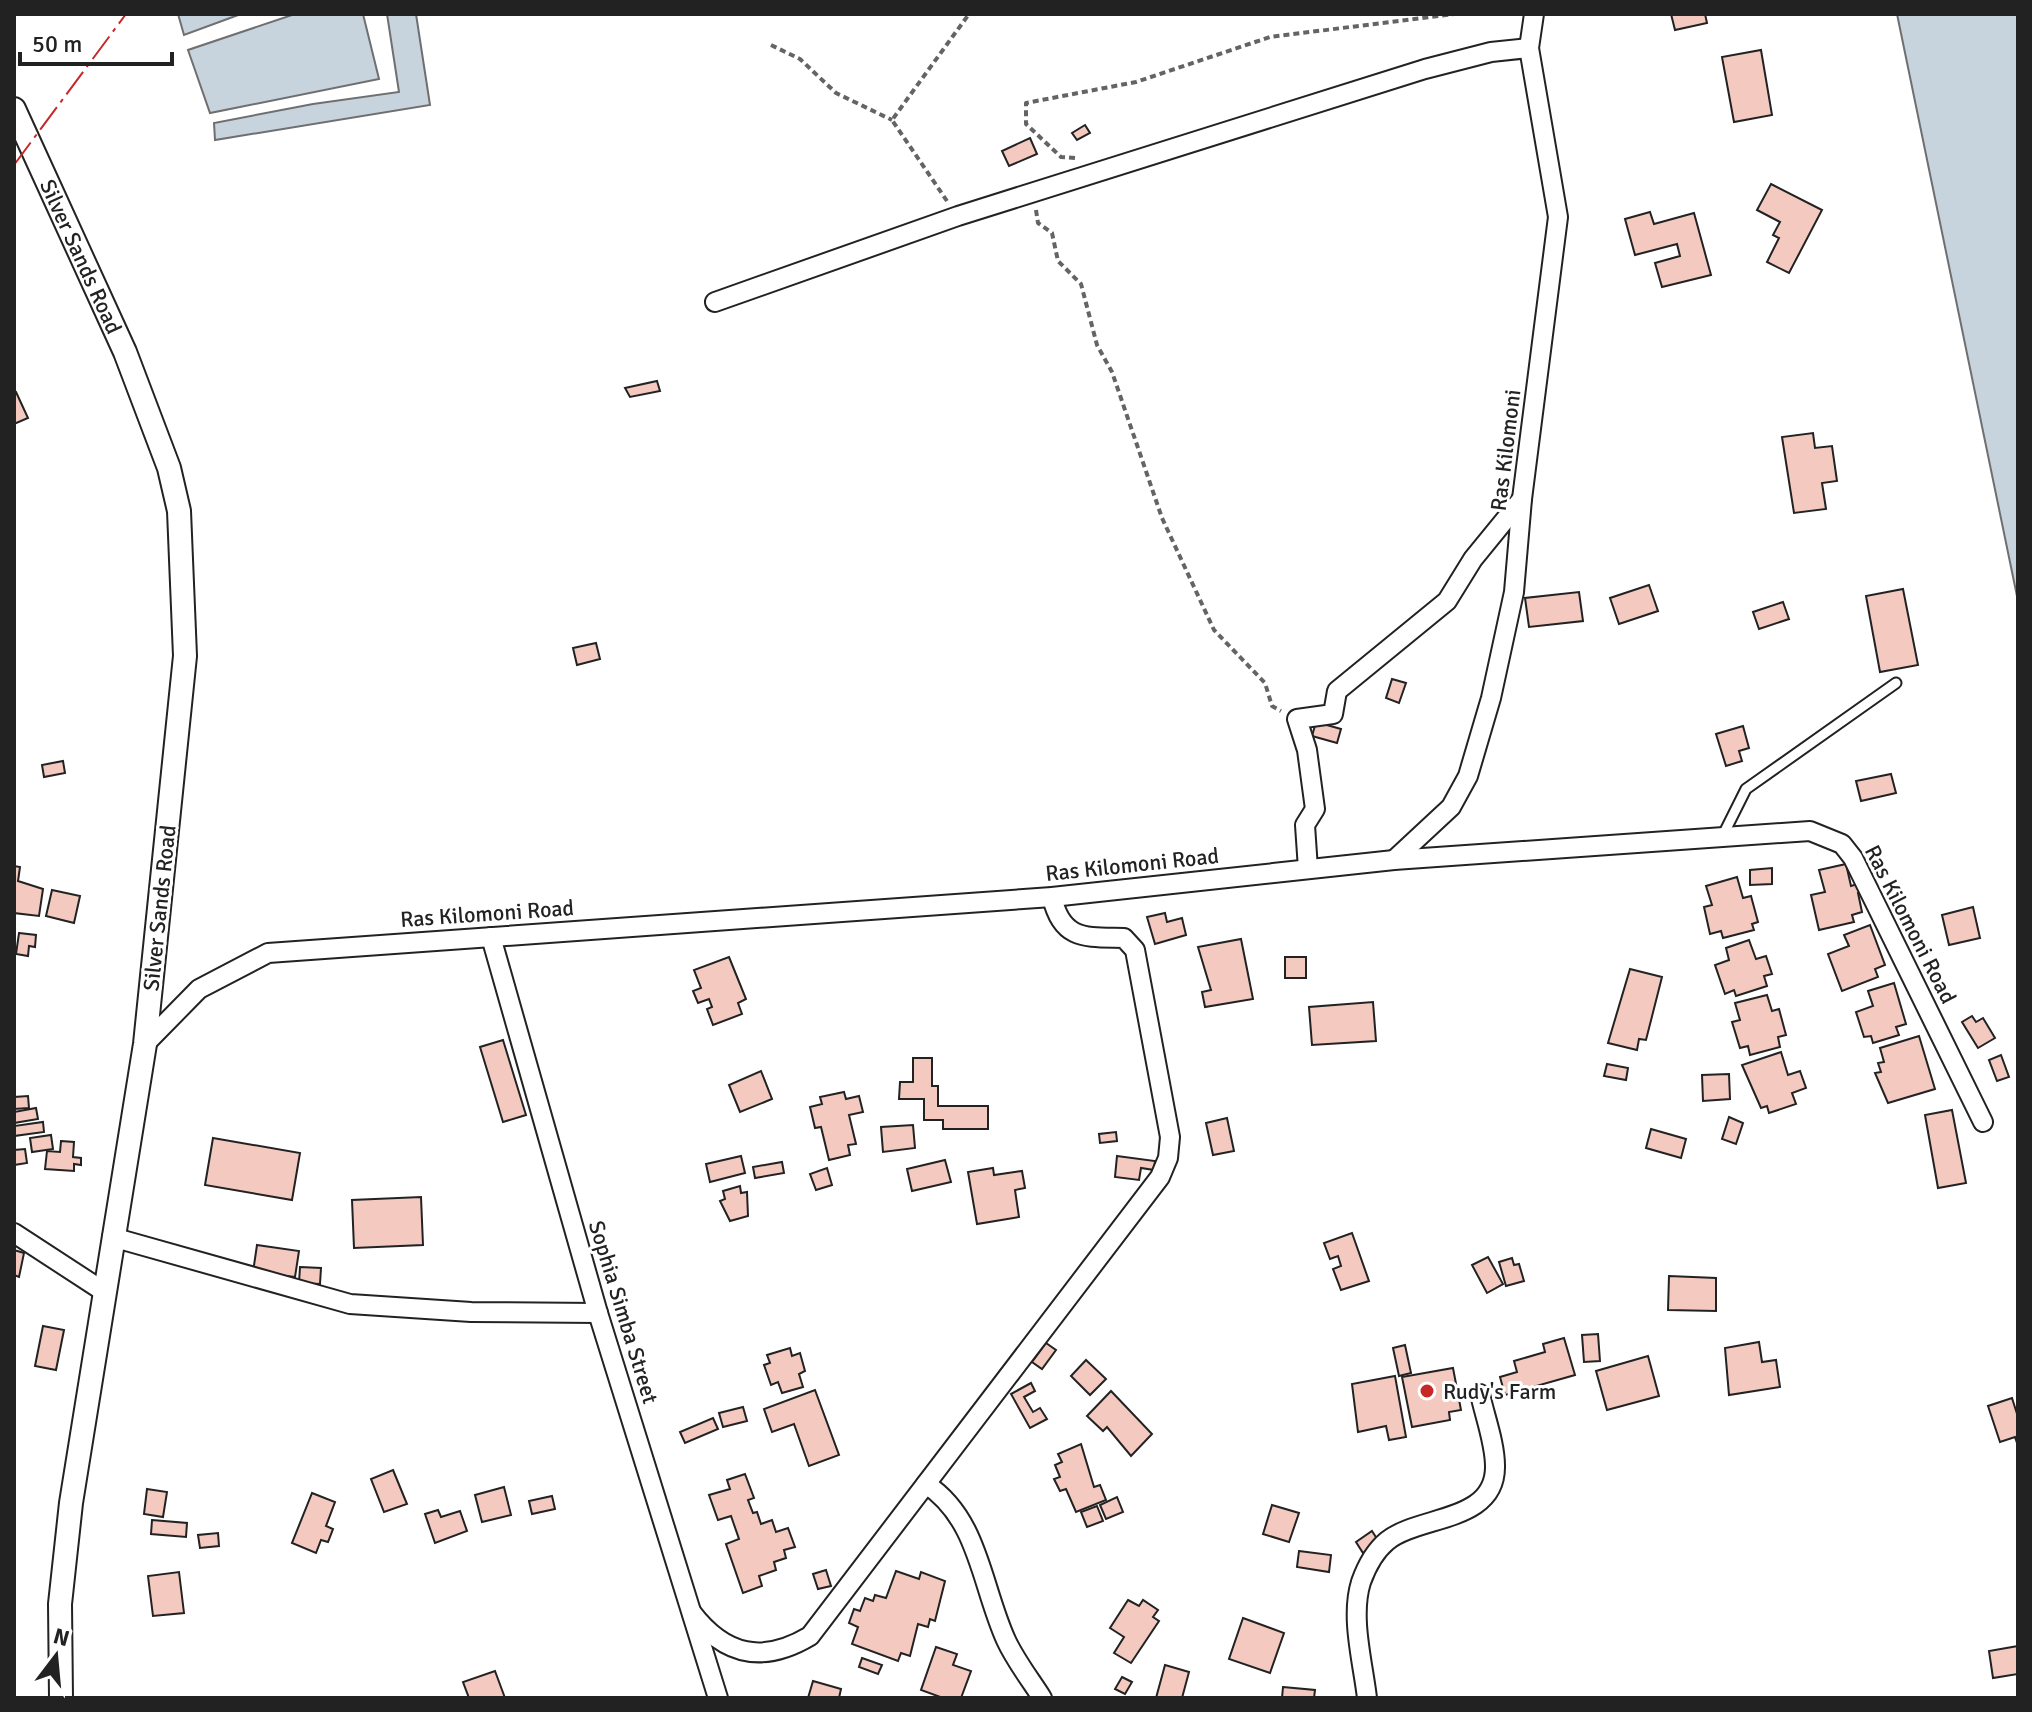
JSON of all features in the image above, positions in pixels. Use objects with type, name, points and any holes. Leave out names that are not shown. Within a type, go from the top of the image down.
[{"type":"street","name":"Ras Kilomoni","points":[[1394,860],[1451,807],[1479,748],[1514,592],[1522,499],[1558,217],[1529,48],[1534,14]]},
{"type":"street","points":[[715,302],[958,216],[1033,195],[1425,69],[1491,52],[1529,48]]},
{"type":"street","name":"Silver Sands Road","points":[[14,109],[125,352],[169,468],[179,511],[185,656],[145,1044],[103,1291],[60,1604],[61,1698]]},
{"type":"street","points":[[1308,869],[1305,825],[1315,809],[1307,750],[1297,719],[1333,714],[1337,691],[1447,601],[1473,559],[1522,499]]},
{"type":"street","name":"Ras Kilomoni Road","points":[[145,1044],[199,989],[268,953],[1052,897],[1394,860],[1810,831],[1842,844],[1853,858],[1983,1122]]},
{"type":"street","points":[[692,1613],[706,1632],[735,1648],[769,1653],[791,1647],[810,1636],[1160,1177],[1168,1158],[1170,1137],[1133,945],[1124,938],[1089,937],[1069,930],[1061,922],[1052,897]]},
{"type":"street","name":"Sophia Simba Street","points":[[491,937],[598,1313],[718,1698]]},
{"type":"street","points":[[14,1233],[103,1291]]},
{"type":"street","points":[[112,1237],[350,1304],[471,1312],[598,1313]]},
{"type":"street","points":[[1367,1698],[1357,1609],[1360,1584],[1371,1560],[1388,1540],[1463,1510],[1487,1493],[1495,1464],[1480,1394]]},
{"type":"street","points":[[926,1484],[947,1497],[962,1518],[1007,1641],[1042,1698]]},
{"type":"lane","points":[[1722,837],[1746,789],[1896,683]]},
{"type":"path","points":[[892,120],[969,14]]},
{"type":"path","points":[[1079,159],[1061,157],[1026,124],[1026,103],[1136,82],[1270,37],[1454,14]]},
{"type":"path","points":[[771,45],[800,59],[836,93],[892,120],[958,216]]},
{"type":"path","points":[[1033,195],[1038,223],[1052,233],[1058,261],[1081,284],[1097,345],[1112,372],[1162,518],[1214,630],[1265,683],[1272,706],[1297,719]]},
{"type":"shaded area","points":[[178,14],[241,14],[184,35]]},
{"type":"shaded area","points":[[295,14],[363,14],[379,79],[210,113],[188,50]]},
{"type":"shaded area","points":[[387,14],[416,14],[430,105],[215,140],[214,123],[399,92]]},
{"type":"shaded area","points":[[1897,14],[2018,14],[2018,601]]},
{"type":"building","points":[[1671,14],[1705,14],[1707,23],[1675,30]]},
{"type":"building","points":[[1761,50],[1772,115],[1734,122],[1722,57]]},
{"type":"building","points":[[1085,125],[1090,133],[1077,140],[1072,133]]},
{"type":"building","points":[[1030,138],[1037,154],[1009,166],[1002,151]]},
{"type":"building","points":[[1771,184],[1822,210],[1789,273],[1767,262],[1779,238],[1773,235],[1780,222],[1757,210]]},
{"type":"building","points":[[1650,212],[1654,224],[1694,213],[1711,275],[1662,287],[1655,263],[1680,256],[1677,244],[1635,255],[1625,219]]},
{"type":"building","points":[[657,381],[660,391],[630,397],[625,388]]},
{"type":"building","points":[[14,393],[28,418],[14,424]]},
{"type":"building","points":[[1813,433],[1815,448],[1832,446],[1837,481],[1822,483],[1826,509],[1794,513],[1782,437]]},
{"type":"building","points":[[1649,585],[1658,611],[1619,624],[1610,598]]},
{"type":"building","points":[[1903,589],[1918,665],[1880,672],[1866,596]]},
{"type":"building","points":[[1579,592],[1583,621],[1529,627],[1525,598]]},
{"type":"building","points":[[1783,602],[1789,619],[1759,629],[1753,612]]},
{"type":"building","points":[[596,643],[600,659],[577,665],[573,648]]},
{"type":"building","points":[[1392,679],[1406,683],[1399,703],[1386,698]]},
{"type":"building","points":[[1316,722],[1341,729],[1337,743],[1312,736]]},
{"type":"building","points":[[1743,726],[1749,748],[1739,751],[1742,761],[1726,766],[1716,734]]},
{"type":"building","points":[[63,761],[65,773],[44,777],[42,765]]},
{"type":"building","points":[[1891,774],[1896,793],[1861,801],[1856,781]]},
{"type":"building","points":[[1846,864],[1851,886],[1861,883],[1863,892],[1858,893],[1862,912],[1852,915],[1854,922],[1819,930],[1811,895],[1825,892],[1819,870]]},
{"type":"building","points":[[14,866],[20,867],[18,881],[43,889],[39,916],[14,913]]},
{"type":"building","points":[[1772,868],[1772,884],[1750,885],[1750,870]]},
{"type":"building","points":[[1737,877],[1743,898],[1751,896],[1758,922],[1752,924],[1754,930],[1723,938],[1721,931],[1710,934],[1704,907],[1712,905],[1706,886]]},
{"type":"building","points":[[52,890],[80,896],[74,923],[46,916]]},
{"type":"building","points":[[1973,907],[1980,938],[1949,945],[1942,915]]},
{"type":"building","points":[[1165,913],[1167,922],[1182,918],[1186,935],[1155,944],[1147,917]]},
{"type":"building","points":[[1870,925],[1885,965],[1875,969],[1878,977],[1842,991],[1828,954],[1849,946],[1844,935]]},
{"type":"building","points":[[19,933],[36,935],[35,947],[29,946],[28,956],[16,954]]},
{"type":"building","points":[[1241,939],[1253,999],[1205,1007],[1202,992],[1211,990],[1198,947]]},
{"type":"building","points":[[1749,940],[1756,959],[1766,956],[1772,974],[1764,976],[1767,986],[1736,996],[1734,990],[1725,994],[1715,965],[1729,960],[1726,948]]},
{"type":"building","points":[[729,957],[746,999],[738,1003],[742,1014],[713,1025],[707,1009],[712,1007],[709,999],[698,1003],[693,991],[701,988],[694,970]]},
{"type":"building","points":[[1285,957],[1306,957],[1306,978],[1285,978]]},
{"type":"building","points":[[1630,969],[1662,977],[1646,1040],[1639,1039],[1637,1050],[1608,1043]]},
{"type":"building","points":[[1894,983],[1906,1024],[1896,1027],[1899,1035],[1873,1043],[1871,1036],[1864,1037],[1856,1012],[1873,1006],[1868,991]]},
{"type":"building","points":[[1767,995],[1772,1011],[1779,1009],[1786,1035],[1778,1037],[1780,1047],[1750,1055],[1748,1046],[1740,1048],[1732,1022],[1740,1020],[1735,1003]]},
{"type":"building","points":[[1373,1002],[1376,1041],[1312,1045],[1309,1007]]},
{"type":"building","points":[[1972,1016],[1976,1022],[1983,1018],[1995,1038],[1978,1048],[1962,1022]]},
{"type":"building","points":[[1919,1036],[1935,1089],[1888,1103],[1875,1073],[1881,1072],[1878,1063],[1884,1062],[1880,1048]]},
{"type":"building","points":[[503,1040],[526,1115],[503,1122],[480,1047]]},
{"type":"building","points":[[1781,1052],[1788,1075],[1800,1071],[1806,1088],[1792,1093],[1796,1104],[1769,1113],[1767,1106],[1761,1108],[1742,1065]]},
{"type":"building","points":[[2001,1055],[2009,1077],[1997,1081],[1989,1060]]},
{"type":"building","points":[[913,1058],[932,1058],[932,1086],[938,1086],[938,1106],[988,1106],[988,1129],[943,1129],[943,1120],[924,1120],[924,1099],[899,1099],[900,1082],[913,1082]]},
{"type":"building","points":[[1607,1064],[1628,1068],[1626,1080],[1604,1076]]},
{"type":"building","points":[[761,1071],[772,1099],[740,1112],[729,1085]]},
{"type":"building","points":[[1729,1074],[1730,1099],[1703,1101],[1702,1075]]},
{"type":"building","points":[[844,1092],[846,1099],[859,1096],[863,1112],[849,1115],[856,1144],[848,1145],[850,1155],[829,1160],[821,1127],[815,1128],[810,1107],[822,1104],[820,1097]]},
{"type":"building","points":[[28,1096],[29,1108],[14,1109],[14,1097]]},
{"type":"building","points":[[36,1108],[38,1119],[14,1123],[14,1112]]},
{"type":"building","points":[[1952,1110],[1966,1183],[1938,1188],[1925,1115]]},
{"type":"building","points":[[1729,1117],[1743,1123],[1736,1144],[1722,1139]]},
{"type":"building","points":[[1227,1118],[1234,1151],[1213,1155],[1206,1123]]},
{"type":"building","points":[[43,1122],[44,1132],[14,1136],[14,1126]]},
{"type":"building","points":[[913,1125],[915,1148],[883,1152],[881,1127]]},
{"type":"building","points":[[1651,1129],[1686,1139],[1681,1158],[1646,1148]]},
{"type":"building","points":[[1116,1132],[1117,1141],[1100,1143],[1099,1134]]},
{"type":"building","points":[[51,1135],[53,1149],[32,1152],[30,1138]]},
{"type":"building","points":[[213,1138],[300,1153],[292,1200],[205,1185]]},
{"type":"building","points":[[61,1141],[74,1142],[73,1157],[81,1158],[81,1165],[74,1164],[74,1171],[45,1169],[47,1151],[60,1152]]},
{"type":"building","points":[[25,1149],[27,1163],[14,1165],[14,1150]]},
{"type":"building","points":[[741,1156],[745,1173],[710,1182],[706,1164]]},
{"type":"building","points":[[1117,1156],[1155,1161],[1154,1170],[1141,1168],[1139,1180],[1115,1177]]},
{"type":"building","points":[[945,1160],[951,1182],[912,1191],[907,1169]]},
{"type":"building","points":[[782,1162],[784,1173],[755,1178],[753,1167]]},
{"type":"building","points":[[827,1168],[832,1185],[816,1190],[810,1174]]},
{"type":"building","points":[[993,1168],[994,1175],[1022,1171],[1025,1188],[1015,1190],[1019,1217],[977,1224],[968,1172]]},
{"type":"building","points":[[740,1186],[741,1193],[747,1192],[748,1216],[730,1221],[720,1201],[725,1199],[723,1191]]},
{"type":"building","points":[[421,1197],[423,1245],[354,1248],[352,1200]]},
{"type":"building","points":[[1352,1233],[1369,1281],[1341,1290],[1333,1269],[1341,1266],[1338,1256],[1330,1259],[1324,1243]]},
{"type":"building","points":[[257,1245],[299,1251],[295,1277],[253,1272]]},
{"type":"building","points":[[14,1250],[24,1253],[19,1277],[14,1275]]},
{"type":"building","points":[[1488,1257],[1503,1284],[1487,1293],[1472,1265]]},
{"type":"building","points":[[1512,1258],[1514,1265],[1519,1264],[1524,1281],[1506,1286],[1499,1262]]},
{"type":"building","points":[[300,1267],[321,1268],[320,1284],[299,1283]]},
{"type":"building","points":[[1669,1276],[1716,1278],[1716,1311],[1668,1310]]},
{"type":"building","points":[[43,1326],[64,1330],[56,1370],[35,1366]]},
{"type":"building","points":[[1598,1334],[1600,1361],[1584,1362],[1582,1335]]},
{"type":"building","points":[[1564,1338],[1575,1375],[1505,1395],[1500,1377],[1517,1372],[1514,1361],[1545,1352],[1543,1344]]},
{"type":"building","points":[[1759,1342],[1762,1362],[1776,1360],[1780,1387],[1729,1395],[1725,1348]]},
{"type":"building","points":[[1046,1343],[1056,1350],[1042,1369],[1032,1362]]},
{"type":"building","points":[[1405,1345],[1411,1373],[1399,1376],[1393,1348]]},
{"type":"building","points":[[790,1348],[792,1356],[800,1353],[805,1371],[799,1374],[803,1387],[782,1393],[778,1382],[771,1385],[764,1365],[770,1363],[767,1355]]},
{"type":"building","points":[[1648,1356],[1659,1396],[1607,1410],[1596,1371]]},
{"type":"building","points":[[1086,1360],[1106,1379],[1090,1395],[1071,1376]]},
{"type":"building","points":[[1453,1368],[1461,1410],[1449,1412],[1450,1420],[1412,1427],[1402,1377]]},
{"type":"building","points":[[1395,1376],[1406,1437],[1389,1440],[1386,1426],[1358,1432],[1352,1384]]},
{"type":"building","points":[[1031,1383],[1035,1391],[1024,1397],[1033,1412],[1040,1408],[1047,1419],[1030,1428],[1011,1394]]},
{"type":"building","points":[[815,1390],[839,1455],[809,1466],[794,1424],[772,1432],[764,1409]]},
{"type":"building","points":[[1111,1391],[1152,1434],[1131,1456],[1107,1427],[1103,1431],[1087,1416]]},
{"type":"building","points":[[2012,1398],[2018,1417],[2018,1446],[2015,1437],[2000,1442],[1988,1406]]},
{"type":"building","points":[[743,1407],[747,1421],[723,1427],[719,1413]]},
{"type":"building","points":[[713,1418],[718,1429],[685,1443],[680,1432]]},
{"type":"building","points":[[1081,1444],[1094,1487],[1100,1485],[1106,1500],[1076,1512],[1066,1489],[1060,1491],[1054,1479],[1060,1477],[1055,1465],[1062,1462],[1058,1454]]},
{"type":"building","points":[[393,1470],[407,1504],[384,1512],[371,1479]]},
{"type":"building","points":[[745,1474],[754,1498],[748,1500],[753,1513],[757,1512],[761,1524],[772,1520],[776,1532],[788,1528],[795,1547],[784,1550],[786,1558],[774,1562],[776,1570],[759,1576],[762,1586],[743,1593],[726,1544],[739,1539],[731,1516],[718,1520],[709,1495],[730,1489],[727,1480]]},
{"type":"building","points":[[504,1487],[511,1515],[482,1522],[475,1495]]},
{"type":"building","points":[[147,1489],[167,1492],[163,1517],[144,1514]]},
{"type":"building","points":[[312,1493],[335,1502],[326,1526],[333,1529],[328,1542],[321,1540],[316,1553],[292,1543]]},
{"type":"building","points":[[552,1496],[555,1509],[532,1514],[529,1501]]},
{"type":"building","points":[[1117,1497],[1123,1512],[1106,1519],[1100,1505]]},
{"type":"building","points":[[1272,1505],[1299,1513],[1289,1542],[1263,1534]]},
{"type":"building","points":[[1097,1506],[1103,1521],[1087,1527],[1081,1512]]},
{"type":"building","points":[[438,1510],[441,1517],[460,1511],[467,1531],[435,1543],[425,1514]]},
{"type":"building","points":[[152,1520],[187,1523],[186,1537],[151,1534]]},
{"type":"building","points":[[1372,1531],[1379,1542],[1363,1553],[1356,1542]]},
{"type":"building","points":[[218,1533],[219,1546],[200,1548],[198,1535]]},
{"type":"building","points":[[1299,1551],[1331,1555],[1329,1572],[1297,1567]]},
{"type":"building","points":[[826,1570],[831,1586],[818,1589],[813,1574]]},
{"type":"building","points":[[896,1571],[919,1579],[921,1572],[945,1581],[935,1621],[930,1619],[928,1627],[918,1624],[910,1656],[901,1653],[898,1661],[852,1644],[858,1627],[849,1623],[854,1609],[860,1611],[865,1598],[873,1601],[875,1595],[886,1598]]},
{"type":"building","points":[[179,1572],[184,1613],[153,1616],[148,1576]]},
{"type":"building","points":[[1128,1600],[1139,1606],[1143,1600],[1158,1610],[1153,1617],[1159,1621],[1131,1663],[1114,1653],[1124,1637],[1110,1628]]},
{"type":"building","points":[[1243,1618],[1284,1633],[1270,1673],[1229,1659]]},
{"type":"building","points":[[2018,1646],[2018,1674],[1993,1678],[1989,1651]]},
{"type":"building","points":[[936,1647],[957,1654],[953,1665],[971,1671],[961,1698],[943,1698],[921,1690]]},
{"type":"building","points":[[862,1658],[882,1665],[878,1674],[859,1667]]},
{"type":"building","points":[[1165,1665],[1189,1672],[1182,1698],[1156,1698]]},
{"type":"building","points":[[495,1671],[505,1698],[469,1698],[463,1682]]},
{"type":"building","points":[[1122,1677],[1132,1682],[1125,1694],[1115,1689]]},
{"type":"building","points":[[813,1681],[841,1689],[839,1698],[808,1698]]},
{"type":"building","points":[[1283,1687],[1315,1690],[1314,1698],[1282,1698]]},
{"type":"power","points":[[14,165],[126,14]]},
{"type":"place","name":"Rudy's Farm","points":[[1427,1391]]}]
